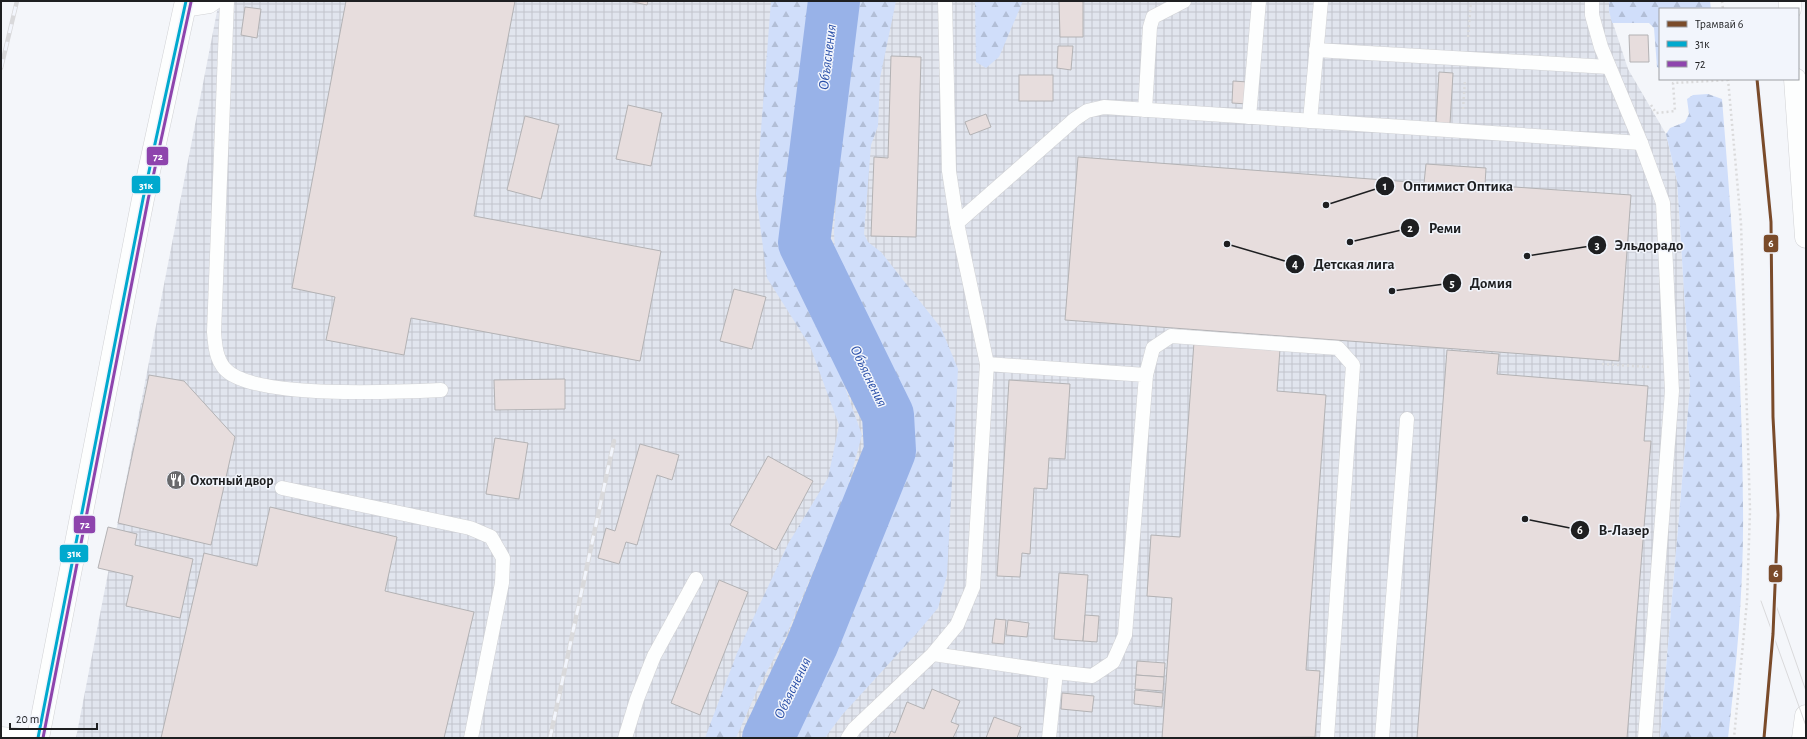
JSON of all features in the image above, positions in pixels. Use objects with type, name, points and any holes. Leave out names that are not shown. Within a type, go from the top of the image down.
[{"type":"main road","points":[[38,738],[143,199],[185,5]]},
{"type":"main road","points":[[1795,80],[1806,237]]},
{"type":"main road","points":[[1803,738],[1806,716]]},
{"type":"lane","points":[[185,5],[210,6],[217,1]]},
{"type":"lane","points":[[227,1],[214,332],[217,355],[226,370],[248,383],[287,388],[361,393],[440,390]]},
{"type":"lane","points":[[848,738],[854,728],[933,654],[957,624],[973,586],[987,364],[957,223],[949,171],[945,1]]},
{"type":"lane","points":[[1145,110],[1150,27],[1153,17],[1184,1]]},
{"type":"lane","points":[[1249,117],[1259,1]]},
{"type":"lane","points":[[1310,121],[1321,1]]},
{"type":"lane","points":[[1592,1],[1592,15],[1601,48],[1641,143],[1663,203],[1672,391],[1644,738]]},
{"type":"lane","points":[[1316,50],[1609,67]]},
{"type":"lane","points":[[957,223],[1075,119],[1088,111],[1104,107],[1641,143]]},
{"type":"lane","points":[[933,654],[1092,676],[1113,662],[1125,636],[1146,375],[1153,348],[1171,336],[1338,348],[1353,365],[1327,738]]},
{"type":"lane","points":[[987,364],[1146,375]]},
{"type":"lane","points":[[1382,738],[1407,420]]},
{"type":"lane","points":[[282,488],[470,528],[491,537],[503,558],[502,583],[471,738]]},
{"type":"lane","points":[[625,738],[637,699],[654,656],[696,579]]},
{"type":"lane","points":[[1049,738],[1056,672]]},
{"type":"lane","points":[[1,734],[38,738]]},
{"type":"path","points":[[1648,99],[1656,113],[1675,111],[1673,83],[1728,80],[1741,224],[1750,510],[1747,601],[1734,738]]},
{"type":"path","points":[[1602,364],[1652,367]]},
{"type":"shaded area","points":[[219,1],[1609,1],[1609,11],[1628,69],[1666,134],[1677,181],[1690,387],[1660,738],[76,738]]},
{"type":"green space","points":[[771,1],[812,1],[782,249],[828,340],[862,435],[846,493],[785,638],[758,688],[736,738],[705,738],[737,653],[788,544],[828,478],[839,425],[810,346],[767,278],[756,194]]},
{"type":"green space","points":[[857,1],[896,1],[880,78],[878,126],[871,145],[864,234],[868,242],[881,252],[941,328],[958,369],[947,575],[938,608],[842,715],[825,738],[793,738],[828,668],[912,461],[912,421],[835,255],[834,231],[842,101]]},
{"type":"green space","points":[[975,1],[1023,1],[999,57],[986,68],[976,62]]},
{"type":"green space","points":[[1609,1],[1710,1],[1711,8],[1659,8],[1659,68],[1657,67],[1654,28],[1649,23],[1612,23],[1609,11]]},
{"type":"green space","points":[[1708,94],[1722,99],[1736,303],[1741,405],[1743,507],[1739,623],[1728,738],[1660,738],[1690,387],[1677,181],[1666,134],[1670,128],[1685,122],[1689,114],[1687,99],[1693,95]]},
{"type":"building","points":[[346,1],[515,1],[474,216],[661,251],[640,361],[411,318],[404,355],[326,340],[335,297],[292,288]]},
{"type":"building","points":[[629,1],[648,1],[647,5]]},
{"type":"building","points":[[1059,1],[1083,1],[1083,37],[1060,37]]},
{"type":"building","points":[[245,7],[261,9],[257,38],[241,35]]},
{"type":"building","points":[[1629,35],[1648,35],[1649,62],[1630,62]]},
{"type":"building","points":[[1058,46],[1073,46],[1071,70],[1057,68]]},
{"type":"building","points":[[891,56],[921,57],[916,237],[871,236],[874,157],[888,158]]},
{"type":"building","points":[[1439,72],[1453,73],[1450,124],[1436,122]]},
{"type":"building","points":[[1019,75],[1053,75],[1053,101],[1019,101]]},
{"type":"building","points":[[1233,81],[1248,82],[1247,104],[1232,103]]},
{"type":"building","points":[[628,105],[662,113],[651,166],[616,159]]},
{"type":"building","points":[[986,114],[991,127],[970,135],[965,122]]},
{"type":"building","points":[[525,116],[559,125],[541,199],[507,190]]},
{"type":"building","points":[[1078,157],[1424,183],[1426,164],[1486,168],[1485,185],[1631,195],[1619,361],[1065,320]]},
{"type":"building","points":[[734,289],[766,297],[752,349],[720,341]]},
{"type":"building","points":[[1194,342],[1280,349],[1277,391],[1326,395],[1306,670],[1320,671],[1315,737],[1162,738],[1172,598],[1147,596],[1151,535],[1180,537]]},
{"type":"building","points":[[1447,350],[1499,354],[1497,374],[1648,386],[1644,441],[1651,441],[1627,738],[1417,738]]},
{"type":"building","name":"Охотный двор","points":[[149,375],[184,381],[235,437],[211,545],[118,523]]},
{"type":"building","points":[[565,379],[565,409],[495,410],[494,380]]},
{"type":"building","points":[[1009,380],[1070,384],[1065,459],[1049,458],[1047,489],[1034,488],[1030,554],[1022,553],[1020,577],[997,576]]},
{"type":"building","points":[[495,438],[528,443],[519,499],[486,494]]},
{"type":"building","points":[[640,444],[679,455],[672,480],[657,475],[637,545],[626,542],[619,564],[598,558],[606,528],[615,531]]},
{"type":"building","points":[[768,456],[813,481],[776,550],[730,525]]},
{"type":"building","points":[[270,507],[397,537],[385,591],[474,612],[444,738],[161,738],[204,553],[257,566]]},
{"type":"building","points":[[108,527],[137,534],[135,545],[193,559],[180,618],[126,606],[133,576],[98,568]]},
{"type":"building","points":[[1059,573],[1088,575],[1083,641],[1054,639]]},
{"type":"building","points":[[719,580],[748,592],[700,715],[671,703]]},
{"type":"building","points":[[1085,615],[1099,616],[1097,642],[1083,641]]},
{"type":"building","points":[[995,619],[1006,620],[1004,644],[992,643]]},
{"type":"building","points":[[1008,620],[1029,623],[1027,637],[1006,635]]},
{"type":"building","points":[[1137,661],[1165,663],[1164,677],[1136,675]]},
{"type":"building","points":[[1136,675],[1164,677],[1163,691],[1135,689]]},
{"type":"building","points":[[932,689],[960,701],[951,722],[959,725],[953,738],[888,738],[891,731],[895,733],[907,702],[924,709]]},
{"type":"building","points":[[1135,690],[1163,693],[1162,707],[1134,704]]},
{"type":"building","points":[[1062,693],[1094,696],[1092,712],[1061,709]]},
{"type":"building","points":[[994,717],[1021,727],[1017,738],[986,738]]},
{"type":"waterway","name":"Объяснения","points":[[768,738],[812,645],[890,451],[888,415],[804,243],[834,1]]},
{"type":"tram line","name":"6","points":[[1757,80],[1771,222],[1773,417],[1778,515],[1773,634],[1764,738]]},
{"type":"tram line","points":[[1761,601],[1806,726]]},
{"type":"tram line","points":[[1775,602],[1806,691]]},
{"type":"railway","points":[[1,68],[17,1]]},
{"type":"railway","points":[[550,738],[614,441]]},
{"type":"transit line","name":"31к","points":[[38,738],[143,199],[186,1]]},
{"type":"transit line","name":"72","points":[[43,738],[148,200],[191,2]]},
{"type":"place","name":"Оптимист Оптика","points":[[1326,205]]},
{"type":"place","name":"Реми","points":[[1350,242]]},
{"type":"place","name":"Детская лига","points":[[1227,244]]},
{"type":"place","name":"Эльдорадо","points":[[1527,256]]},
{"type":"place","name":"Домия","points":[[1392,291]]},
{"type":"place","name":"Охотный двор","points":[[176,480]]},
{"type":"place","name":"В-Лазер","points":[[1525,519]]}]
